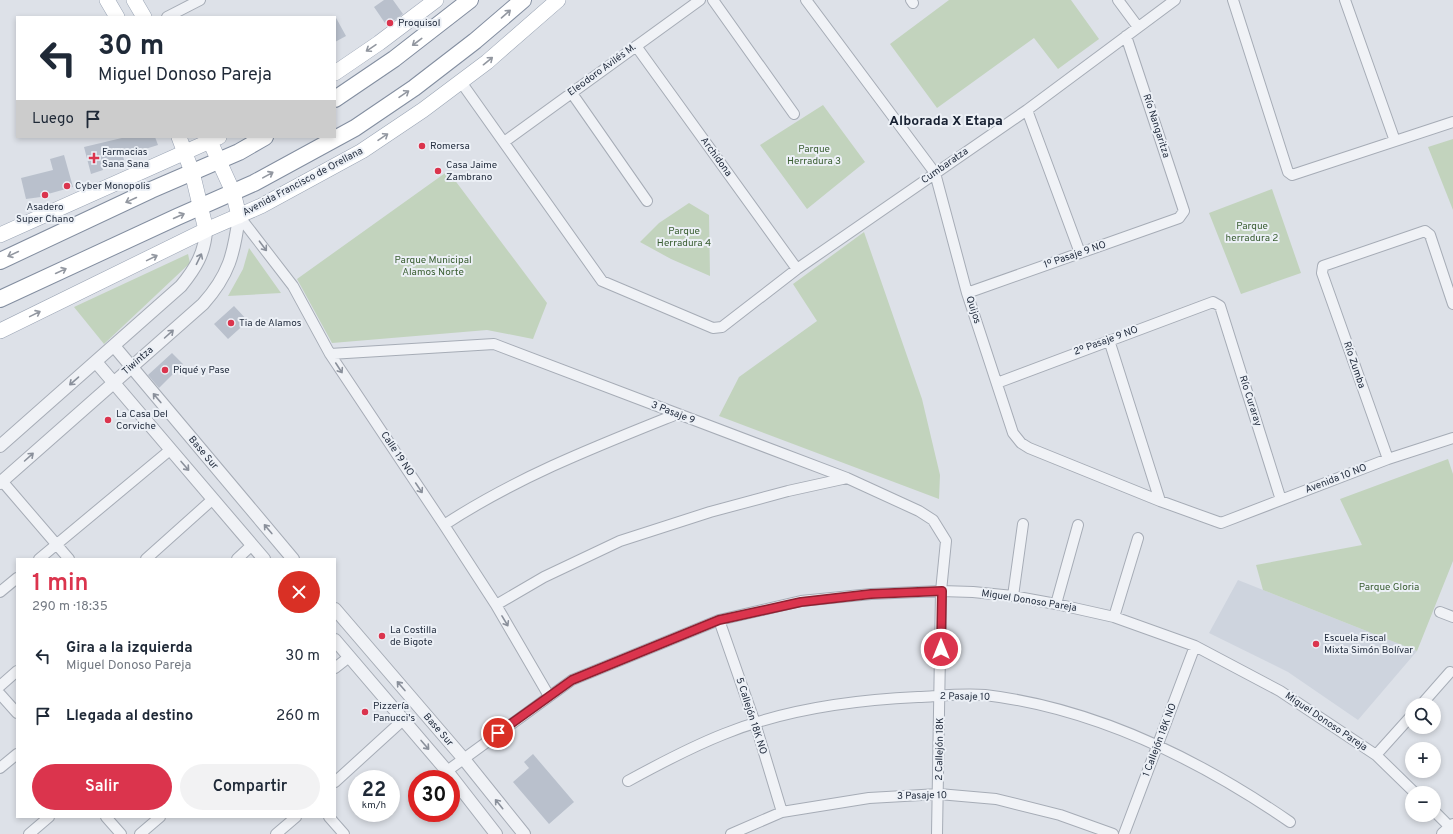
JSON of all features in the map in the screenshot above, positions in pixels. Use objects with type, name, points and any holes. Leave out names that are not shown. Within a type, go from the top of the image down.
[{"type":"highway","points":[[336,98],[394,59],[470,0]]},
{"type":"highway","points":[[0,299],[254,183],[355,128],[414,88],[463,50],[523,0]]},
{"type":"highway","points":[[0,261],[220,160],[263,138]]},
{"type":"main road","points":[[108,0],[116,16]]},
{"type":"main road","points":[[134,0],[143,16]]},
{"type":"main road","points":[[336,72],[379,43],[436,0]]},
{"type":"main road","name":"Avenida Francisco de Orellana","points":[[0,331],[206,230],[266,204],[362,151],[423,110],[487,62],[558,0]]},
{"type":"main road","points":[[179,138],[192,172],[202,206],[206,230]]},
{"type":"main road","points":[[0,235],[213,138],[233,192],[239,216]]},
{"type":"street","points":[[169,16],[200,0]]},
{"type":"street","name":"Eleodoro Avilés M.","points":[[504,142],[700,0]]},
{"type":"street","points":[[712,0],[794,114]]},
{"type":"street","name":"Quijos","points":[[806,0],[935,173],[967,293],[1013,433],[1021,443],[1029,448],[1160,501],[1221,523]]},
{"type":"street","points":[[1118,0],[1138,27]]},
{"type":"street","name":"Cumbaratza","points":[[504,142],[602,281],[713,328],[722,327],[797,269],[1026,110],[1175,0]]},
{"type":"street","points":[[1233,0],[1288,172],[1292,175],[1296,175],[1453,122]]},
{"type":"street","points":[[1346,0],[1395,141]]},
{"type":"street","name":"Río Nangaritza","points":[[1126,36],[1184,211],[1183,215]]},
{"type":"street","name":"Archidona","points":[[636,46],[797,269]]},
{"type":"street","points":[[461,82],[504,142]]},
{"type":"street","points":[[571,92],[647,201]]},
{"type":"street","points":[[1026,110],[1080,253]]},
{"type":"street","name":"1º Pasaje 9 NO","points":[[967,293],[1180,218],[1183,215]]},
{"type":"street","name":"Calle 19 NO","points":[[239,216],[293,286],[330,354],[496,605],[550,696]]},
{"type":"street","name":"Tiwintza","points":[[1,482],[203,304],[214,292],[233,256],[239,216]]},
{"type":"street","points":[[0,446],[114,346],[189,276],[202,255],[206,230]]},
{"type":"street","name":"Río Zumba","points":[[1388,459],[1322,270],[1323,266],[1425,231],[1428,232],[1453,304]]},
{"type":"street","name":"2º Pasaje 9 NO","points":[[996,383],[1213,302],[1216,303]]},
{"type":"street","name":"Río Curaray","points":[[1216,303],[1220,306],[1281,500]]},
{"type":"street","points":[[1109,340],[1160,501]]},
{"type":"street","name":"3 Pasaje 9","points":[[330,354],[494,344],[847,478],[933,520],[946,541],[942,591]]},
{"type":"street","name":"Base Sur","points":[[114,346],[292,558]]},
{"type":"street","points":[[96,362],[263,558]]},
{"type":"street","points":[[444,525],[502,490],[566,460],[677,414]]},
{"type":"street","name":"Avenida 10 NO","points":[[1221,523],[1388,459],[1453,438]]},
{"type":"street","points":[[40,558],[170,450]]},
{"type":"street","points":[[496,605],[544,577],[620,541],[710,512],[788,491],[847,478]]},
{"type":"street","points":[[1,482],[68,558]]},
{"type":"street","points":[[147,558],[213,499]]},
{"type":"street","points":[[1013,596],[1023,524]]},
{"type":"street","points":[[1056,604],[1078,525]]},
{"type":"street","points":[[1114,617],[1138,538]]},
{"type":"street","points":[[238,558],[252,545]]},
{"type":"street","points":[[0,592],[16,579]]},
{"type":"street","name":"Miguel Donoso Pareja","points":[[448,770],[572,680],[719,620],[801,602],[871,594],[942,591],[1013,596],[1056,604],[1114,617],[1195,646],[1280,690],[1376,755],[1408,786]]},
{"type":"street","name":"2 Callejón 18K","points":[[938,834],[942,591]]},
{"type":"street","name":"Base Sur","points":[[336,610],[463,758],[524,834]]},
{"type":"street","points":[[1440,612],[1453,617]]},
{"type":"street","name":"5 Callejón 18K NO","points":[[719,620],[755,723],[782,812]]},
{"type":"street","name":"Base Sur","points":[[336,641],[446,770]]},
{"type":"street","name":"1 Callejón 18K NO","points":[[1124,834],[1195,646]]},
{"type":"street","points":[[336,667],[349,657]]},
{"type":"street","points":[[0,686],[16,672]]},
{"type":"street","points":[[1427,698],[1450,672]]},
{"type":"street","points":[[0,694],[16,712]]},
{"type":"street","name":"2 Pasaje 10","points":[[628,781],[672,757],[724,734],[755,723],[803,711],[866,699],[983,695],[1027,702],[1099,723],[1158,745],[1240,790],[1290,822]]},
{"type":"street","points":[[336,781],[403,720]]},
{"type":"street","points":[[1376,755],[1405,723]]},
{"type":"street","points":[[0,768],[16,755]]},
{"type":"street","name":"Base Sur","points":[[460,788],[496,834]]},
{"type":"street","name":"3 Pasaje 10","points":[[731,834],[782,812],[869,798],[939,794],[996,799],[1060,815],[1113,834]]},
{"type":"street","points":[[29,834],[48,818]]},
{"type":"street","points":[[107,818],[121,834]]},
{"type":"street","points":[[140,834],[159,818]]},
{"type":"street","points":[[276,834],[295,818]]},
{"type":"street","points":[[331,818],[344,834]]},
{"type":"street","points":[[1441,819],[1450,829]]},
{"type":"shaded area","name":"Escuela Fiscal Mixta Simón Bolívar","points":[[1238,580],[1417,651],[1358,720],[1288,672],[1209,633]]},
{"type":"green space","points":[[949,0],[1071,0],[1099,39],[1058,69],[1034,38],[937,108],[890,44]]},
{"type":"green space","name":"Parque Herradura 3","points":[[823,105],[865,162],[807,209],[760,145]]},
{"type":"green space","points":[[1453,139],[1453,210],[1428,147]]},
{"type":"green space","name":"Parque Municipal Alamos Norte","points":[[448,171],[547,303],[533,339],[487,330],[332,343],[297,279]]},
{"type":"green space","name":"Parque herradura 2","points":[[1272,189],[1301,273],[1241,294],[1209,213]]},
{"type":"green space","name":"Parque Herradura 4","points":[[689,203],[709,215],[710,276],[671,259],[640,242],[659,223]]},
{"type":"green space","points":[[864,232],[922,399],[940,475],[939,499],[719,416],[739,377],[817,321],[793,284]]},
{"type":"green space","points":[[249,248],[281,293],[228,296],[243,269]]},
{"type":"green space","points":[[188,254],[190,263],[104,344],[74,307]]},
{"type":"green space","name":"Parque Gloria","points":[[1448,459],[1453,474],[1453,561],[1417,651],[1263,590],[1256,565],[1362,545],[1340,499]]},
{"type":"building","points":[[384,0],[393,0],[403,14],[387,26],[374,7]]},
{"type":"building","points":[[336,18],[346,36],[336,41]]},
{"type":"building","points":[[122,138],[155,138],[158,145],[123,156],[124,160],[102,165],[103,170],[91,174],[84,147]]},
{"type":"building","points":[[64,155],[73,187],[48,194],[48,196],[26,199],[21,178],[53,170],[50,159]]},
{"type":"building","name":"Tia de Alamos","points":[[234,306],[248,321],[228,339],[214,324]]},
{"type":"building","name":"Piqué y Pase","points":[[172,353],[183,364],[159,388],[148,375]]},
{"type":"building","points":[[533,754],[574,802],[549,824],[513,782],[529,768],[524,762]]},
{"type":"place","name":"Proquisol","points":[[390,23]]},
{"type":"place","name":"Romersa","points":[[422,146]]},
{"type":"place","name":"Farmacias Sana Sana","points":[[94,158]]},
{"type":"place","name":"Casa Jaime Zambrano","points":[[438,171]]},
{"type":"place","name":"Cyber Monopolis","points":[[67,186]]},
{"type":"place","name":"Asadero Super Chano","points":[[45,195]]},
{"type":"place","name":"Tia de Alamos","points":[[231,323]]},
{"type":"place","name":"Piqué y Pase","points":[[165,370]]},
{"type":"place","name":"La Casa Del Corviche","points":[[108,420]]},
{"type":"place","name":"La Costilla de Bigote","points":[[382,636]]},
{"type":"place","name":"Escuela Fiscal Mixta Simón Bolívar","points":[[1316,644]]},
{"type":"place","name":"Pizzería Panucci's","points":[[365,712]]},
{"type":"district","name":"Alborada X Etapa","points":[[946,121]]},
{"type":"route","points":[[498,733],[572,680],[719,620],[801,602],[871,594],[942,591],[941,649]]}]
